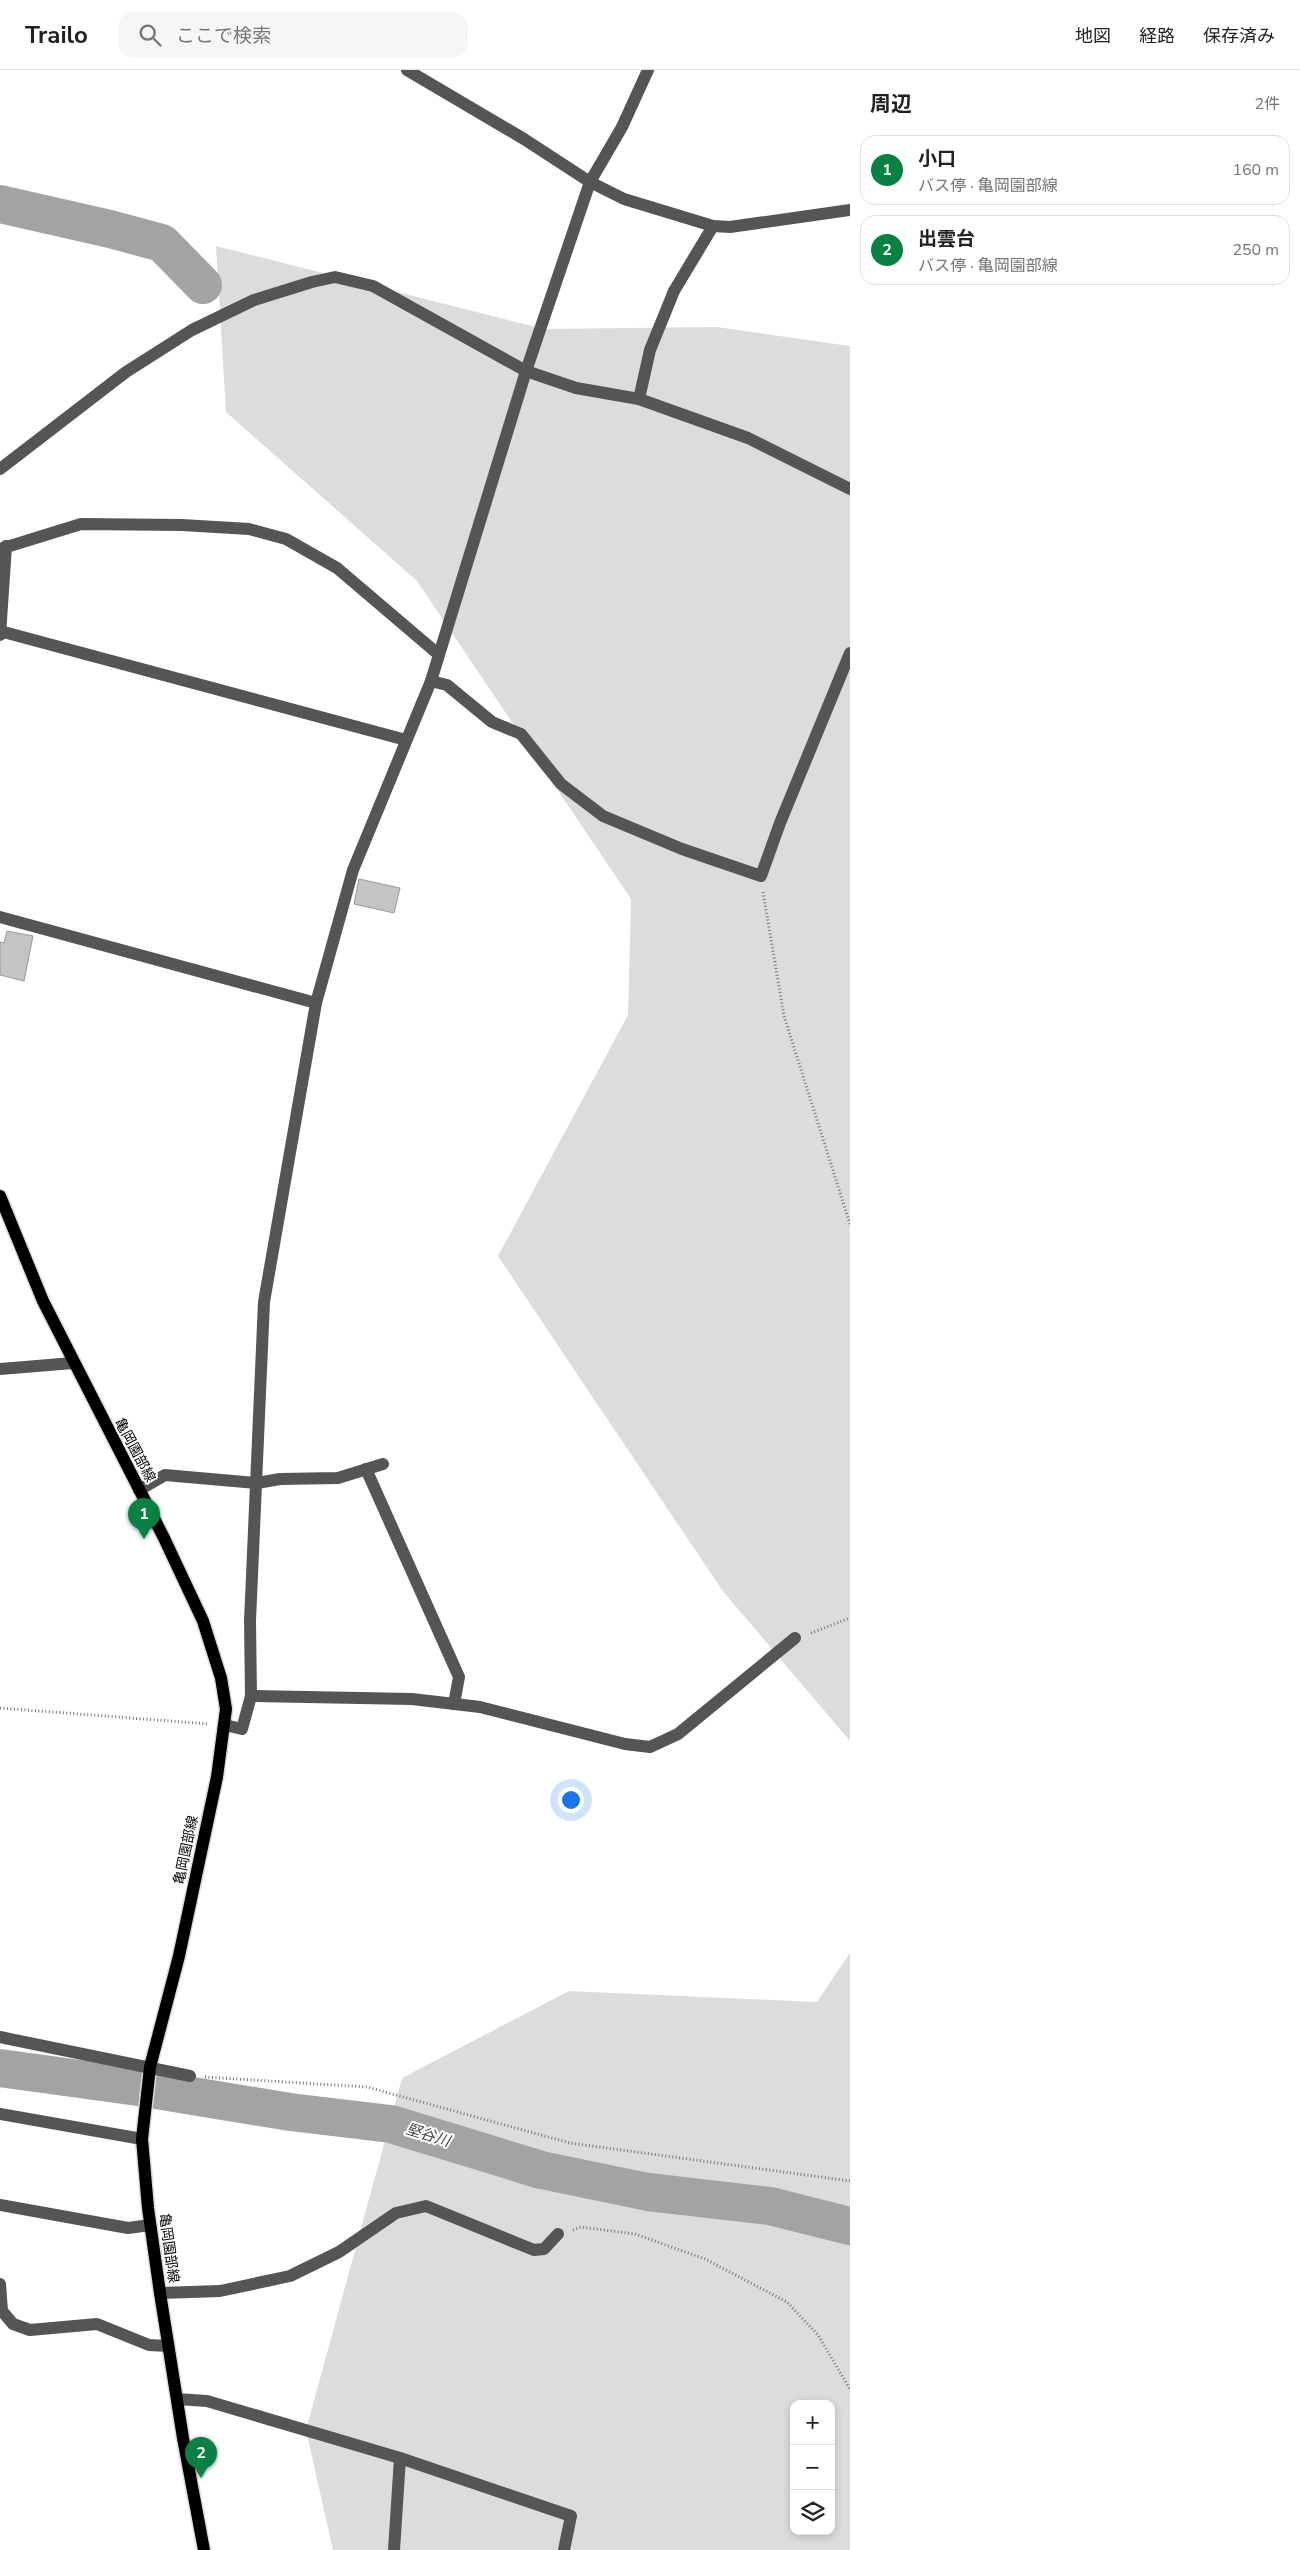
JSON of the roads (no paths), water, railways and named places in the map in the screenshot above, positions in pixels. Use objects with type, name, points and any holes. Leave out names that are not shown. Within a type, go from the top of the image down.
[{"type":"main road","name":"亀岡園部線","points":[[0,1196],[43,1301],[73,1364],[139,1490],[204,1621],[221,1678],[226,1708],[217,1777],[179,1956],[150,2067],[142,2139],[150,2225],[160,2294],[176,2399],[204,2550]]},
{"type":"street","points":[[407,70],[524,139],[590,182],[624,199],[713,226],[730,227],[850,210]]},
{"type":"street","points":[[225,1725],[242,1729],[251,1696],[250,1621],[264,1302],[316,1002],[353,870],[431,681],[526,370],[590,182],[622,127],[648,70]]},
{"type":"street","points":[[639,399],[650,350],[674,291],[713,226]]},
{"type":"street","points":[[0,469],[126,372],[192,330],[254,300],[312,282],[335,278],[373,286],[526,370],[576,388],[639,399],[748,438],[850,489]]},
{"type":"street","points":[[406,740],[0,633],[3,547],[81,524],[182,525],[249,529],[286,539],[338,568],[438,654]]},
{"type":"street","points":[[431,681],[447,685],[492,722],[521,734],[561,784],[603,816],[682,849],[761,876],[780,824],[850,653]]},
{"type":"street","points":[[0,917],[316,1002]]},
{"type":"street","points":[[0,1369],[73,1364]]},
{"type":"street","points":[[139,1490],[166,1475],[257,1483],[280,1479],[338,1478],[383,1464]]},
{"type":"street","points":[[366,1469],[459,1677],[454,1704]]},
{"type":"street","points":[[251,1696],[412,1699],[480,1707],[625,1744],[650,1747],[678,1734],[796,1638]]},
{"type":"street","points":[[0,2037],[190,2076]]},
{"type":"street","points":[[0,2114],[142,2139]]},
{"type":"street","points":[[0,2205],[128,2228],[150,2225]]},
{"type":"street","points":[[160,2294],[220,2291],[290,2276],[339,2252],[396,2213],[426,2206],[534,2250],[544,2249],[558,2234]]},
{"type":"street","points":[[0,2284],[1,2312],[13,2324],[30,2330],[97,2324],[149,2344],[168,2346]]},
{"type":"street","points":[[176,2399],[207,2401],[400,2458],[571,2516],[564,2550]]},
{"type":"street","points":[[394,2550],[400,2458]]},
{"type":"waterway","points":[[0,204],[162,243],[203,285]]},
{"type":"waterway","name":"堅谷川","points":[[0,2068],[138,2087],[290,2112],[391,2124],[541,2170],[648,2192],[770,2206],[850,2226]]},
{"type":"place","name":"小口","points":[[144,1539]]},
{"type":"place","name":"出雲台","points":[[201,2478]]}]
